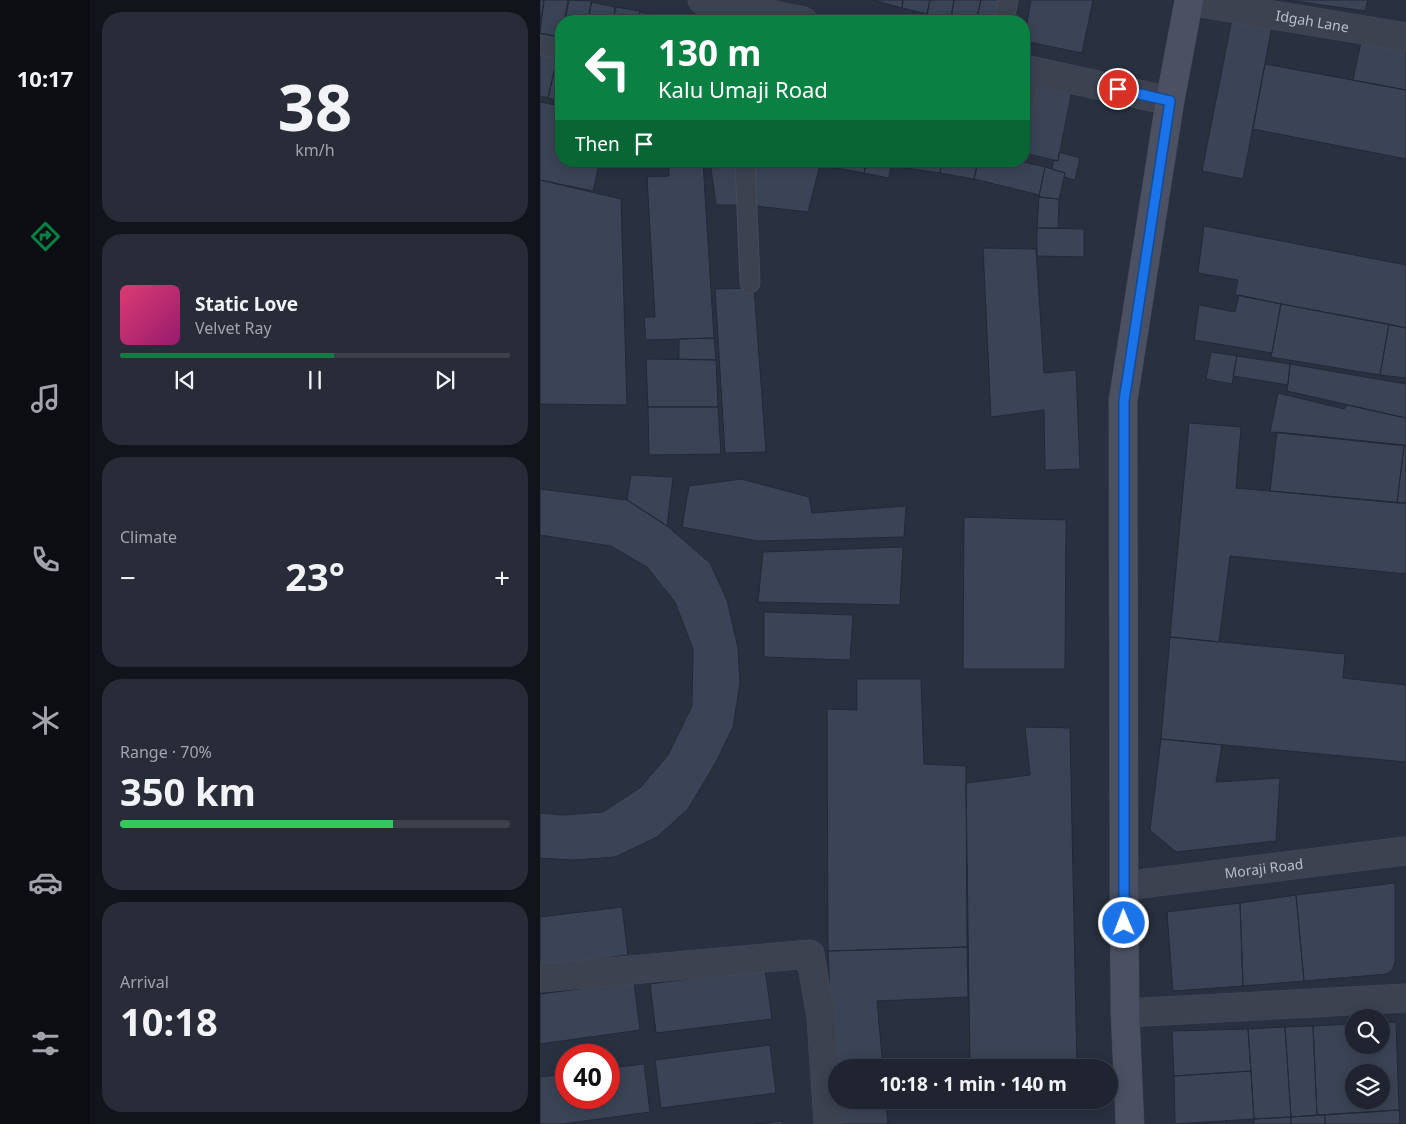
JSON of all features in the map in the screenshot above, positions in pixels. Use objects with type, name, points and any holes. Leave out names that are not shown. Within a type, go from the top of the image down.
[{"type":"street","points":[[702,0],[774,15]]},
{"type":"street","points":[[1130,1124],[1125,1013],[1124,401],[1170,101],[1189,0]]},
{"type":"street","name":"Idgah Lane","points":[[1189,0],[1406,37]]},
{"type":"street","points":[[1030,70],[1170,101]]},
{"type":"street","name":"Moraji Road","points":[[1124,886],[1406,850]]},
{"type":"street","points":[[540,978],[810,954],[821,1017],[828,1124]]},
{"type":"street","points":[[1125,1013],[1406,998]]},
{"type":"lane","points":[[1005,15],[1008,0]]},
{"type":"lane","points":[[540,45],[555,48]]},
{"type":"lane","points":[[745,167],[750,283]]},
{"type":"building","points":[[540,0],[544,0],[540,23]]},
{"type":"building","points":[[544,0],[569,0],[566,15],[555,15],[555,36],[540,33]]},
{"type":"building","points":[[568,0],[592,1],[589,15],[565,15]]},
{"type":"building","points":[[873,0],[903,0],[902,8]]},
{"type":"building","points":[[903,0],[930,0],[927,14],[902,8]]},
{"type":"building","points":[[930,0],[954,0],[952,15],[927,14]]},
{"type":"building","points":[[954,0],[981,0],[977,15],[952,15]]},
{"type":"building","points":[[981,0],[1004,0],[1001,15],[977,15]]},
{"type":"building","points":[[1031,0],[1093,0],[1082,53],[1030,42],[1030,15],[1028,15]]},
{"type":"building","points":[[1287,0],[1368,0],[1365,11]]},
{"type":"building","points":[[591,2],[615,7],[614,15],[589,15]]},
{"type":"building","points":[[616,7],[640,11],[639,15],[614,15]]},
{"type":"building","points":[[640,12],[654,15],[639,15]]},
{"type":"building","points":[[1232,19],[1272,26],[1243,179],[1202,171]]},
{"type":"building","points":[[1361,42],[1406,49],[1406,90],[1353,80]]},
{"type":"building","points":[[540,50],[555,53],[555,67],[548,98],[540,96]]},
{"type":"building","points":[[1265,64],[1406,90],[1406,159],[1253,129]]},
{"type":"building","points":[[555,67],[555,100],[548,98]]},
{"type":"building","points":[[1035,82],[1072,90],[1058,161],[1030,154],[1030,105]]},
{"type":"building","points":[[540,102],[555,105],[555,167],[599,167],[593,191],[540,180]]},
{"type":"building","points":[[1059,152],[1080,158],[1075,180],[1064,177],[1065,173],[1052,169],[1054,160],[1058,161]]},
{"type":"building","points":[[1030,164],[1045,167],[1039,195],[974,179],[977,167],[1030,167]]},
{"type":"building","points":[[669,167],[703,167],[714,338],[646,340],[644,317],[655,317],[647,177],[669,176]]},
{"type":"building","points":[[711,167],[742,167],[745,205],[716,205]]},
{"type":"building","points":[[752,167],[819,167],[808,212],[756,206]]},
{"type":"building","points":[[831,167],[866,167],[864,173]]},
{"type":"building","points":[[866,167],[891,167],[889,178],[864,173]]},
{"type":"building","points":[[899,167],[941,167],[940,173]]},
{"type":"building","points":[[941,167],[977,167],[974,179],[940,173]]},
{"type":"building","points":[[1045,167],[1065,173],[1059,199],[1039,197]]},
{"type":"building","points":[[540,180],[621,199],[627,405],[540,404]]},
{"type":"building","points":[[1039,197],[1059,199],[1058,228],[1037,228]]},
{"type":"building","points":[[1204,226],[1406,265],[1406,328],[1235,295],[1238,280],[1198,273]]},
{"type":"building","points":[[1037,228],[1084,229],[1084,257],[1037,256]]},
{"type":"building","points":[[983,248],[1036,249],[1044,373],[1076,370],[1080,469],[1045,470],[1044,410],[991,417]]},
{"type":"building","points":[[754,288],[766,452],[725,453],[715,289]]},
{"type":"building","points":[[1239,295],[1281,304],[1272,353],[1194,340],[1199,305],[1235,312]]},
{"type":"building","points":[[1281,304],[1389,324],[1380,375],[1271,357]]},
{"type":"building","points":[[1389,324],[1406,328],[1406,378],[1380,375]]},
{"type":"building","points":[[714,338],[716,360],[679,359],[679,339]]},
{"type":"building","points":[[1211,352],[1237,356],[1232,384],[1206,379]]},
{"type":"building","points":[[1237,356],[1290,364],[1288,385],[1233,376]]},
{"type":"building","points":[[646,359],[716,360],[718,407],[648,407]]},
{"type":"building","points":[[1290,364],[1406,384],[1406,418],[1287,391]]},
{"type":"building","points":[[1278,393],[1344,409],[1347,405],[1406,418],[1406,446],[1270,432]]},
{"type":"building","points":[[648,407],[718,407],[721,454],[649,455]]},
{"type":"building","points":[[1189,423],[1241,427],[1236,488],[1406,503],[1406,574],[1230,556],[1219,642],[1170,637]]},
{"type":"building","points":[[1277,432],[1404,445],[1397,503],[1270,491]]},
{"type":"building","points":[[1404,445],[1406,446],[1406,503],[1397,503]]},
{"type":"building","points":[[631,475],[673,477],[667,526],[627,500]]},
{"type":"building","points":[[741,479],[809,497],[812,513],[906,506],[904,537],[758,541],[682,527],[689,486]]},
{"type":"building","points":[[540,489],[627,500],[667,526],[710,563],[727,600],[738,648],[740,683],[733,727],[716,762],[688,809],[657,837],[615,857],[574,860],[540,858],[540,813],[563,815],[603,812],[641,787],[668,755],[692,706],[693,649],[675,602],[647,567],[611,546],[540,535]]},
{"type":"building","points":[[964,517],[1066,520],[1065,669],[963,669]]},
{"type":"building","points":[[903,547],[900,605],[758,602],[763,552]]},
{"type":"building","points":[[764,612],[853,615],[850,660],[764,657]]},
{"type":"building","points":[[1170,637],[1345,654],[1343,678],[1406,685],[1406,762],[1161,739]]},
{"type":"building","points":[[857,679],[921,679],[924,764],[966,766],[967,947],[828,951],[827,709],[857,710]]},
{"type":"building","points":[[1025,727],[1070,728],[1077,1059],[970,1059],[966,783],[1030,775]]},
{"type":"building","points":[[1161,739],[1222,745],[1216,782],[1280,778],[1276,841],[1176,852],[1150,830]]},
{"type":"building","points":[[1395,883],[1395,962],[1392,970],[1387,974],[1304,981],[1296,895]]},
{"type":"building","points":[[1296,895],[1304,981],[1243,986],[1240,903]]},
{"type":"building","points":[[1240,903],[1243,986],[1173,991],[1167,912]]},
{"type":"building","points":[[622,907],[628,955],[540,967],[540,917]]},
{"type":"building","points":[[967,947],[968,997],[877,1001],[882,1059],[833,1059],[828,951]]},
{"type":"building","points":[[765,969],[772,1019],[656,1033],[650,984]]},
{"type":"building","points":[[634,982],[640,1030],[540,1044],[540,994]]},
{"type":"building","points":[[1390,1022],[1396,1022],[1399,1110],[1317,1115],[1313,1026],[1345,1024],[1345,1054],[1390,1054]]},
{"type":"building","points":[[1313,1026],[1317,1115],[1291,1117],[1285,1027]]},
{"type":"building","points":[[1285,1027],[1291,1117],[1254,1119],[1248,1029]]},
{"type":"building","points":[[1248,1029],[1251,1071],[1174,1076],[1172,1031]]},
{"type":"building","points":[[770,1045],[776,1093],[661,1108],[655,1060]]},
{"type":"building","points":[[644,1064],[650,1112],[562,1124],[540,1124],[540,1077],[555,1075],[555,1109],[620,1109],[620,1067]]},
{"type":"building","points":[[1251,1071],[1254,1119],[1175,1124],[1174,1076]]},
{"type":"building","points":[[835,1109],[887,1109],[888,1124],[836,1124]]},
{"type":"building","points":[[1399,1110],[1400,1124],[1325,1124],[1325,1115]]},
{"type":"building","points":[[1325,1115],[1325,1124],[1291,1124],[1291,1117]]},
{"type":"building","points":[[1291,1117],[1291,1124],[1254,1124],[1254,1119]]},
{"type":"building","points":[[782,1121],[782,1124],[755,1124]]},
{"type":"building","points":[[1226,1122],[1226,1124],[1192,1124]]},
{"type":"route","points":[[1118,89],[1170,101],[1124,401],[1124,923]]}]
